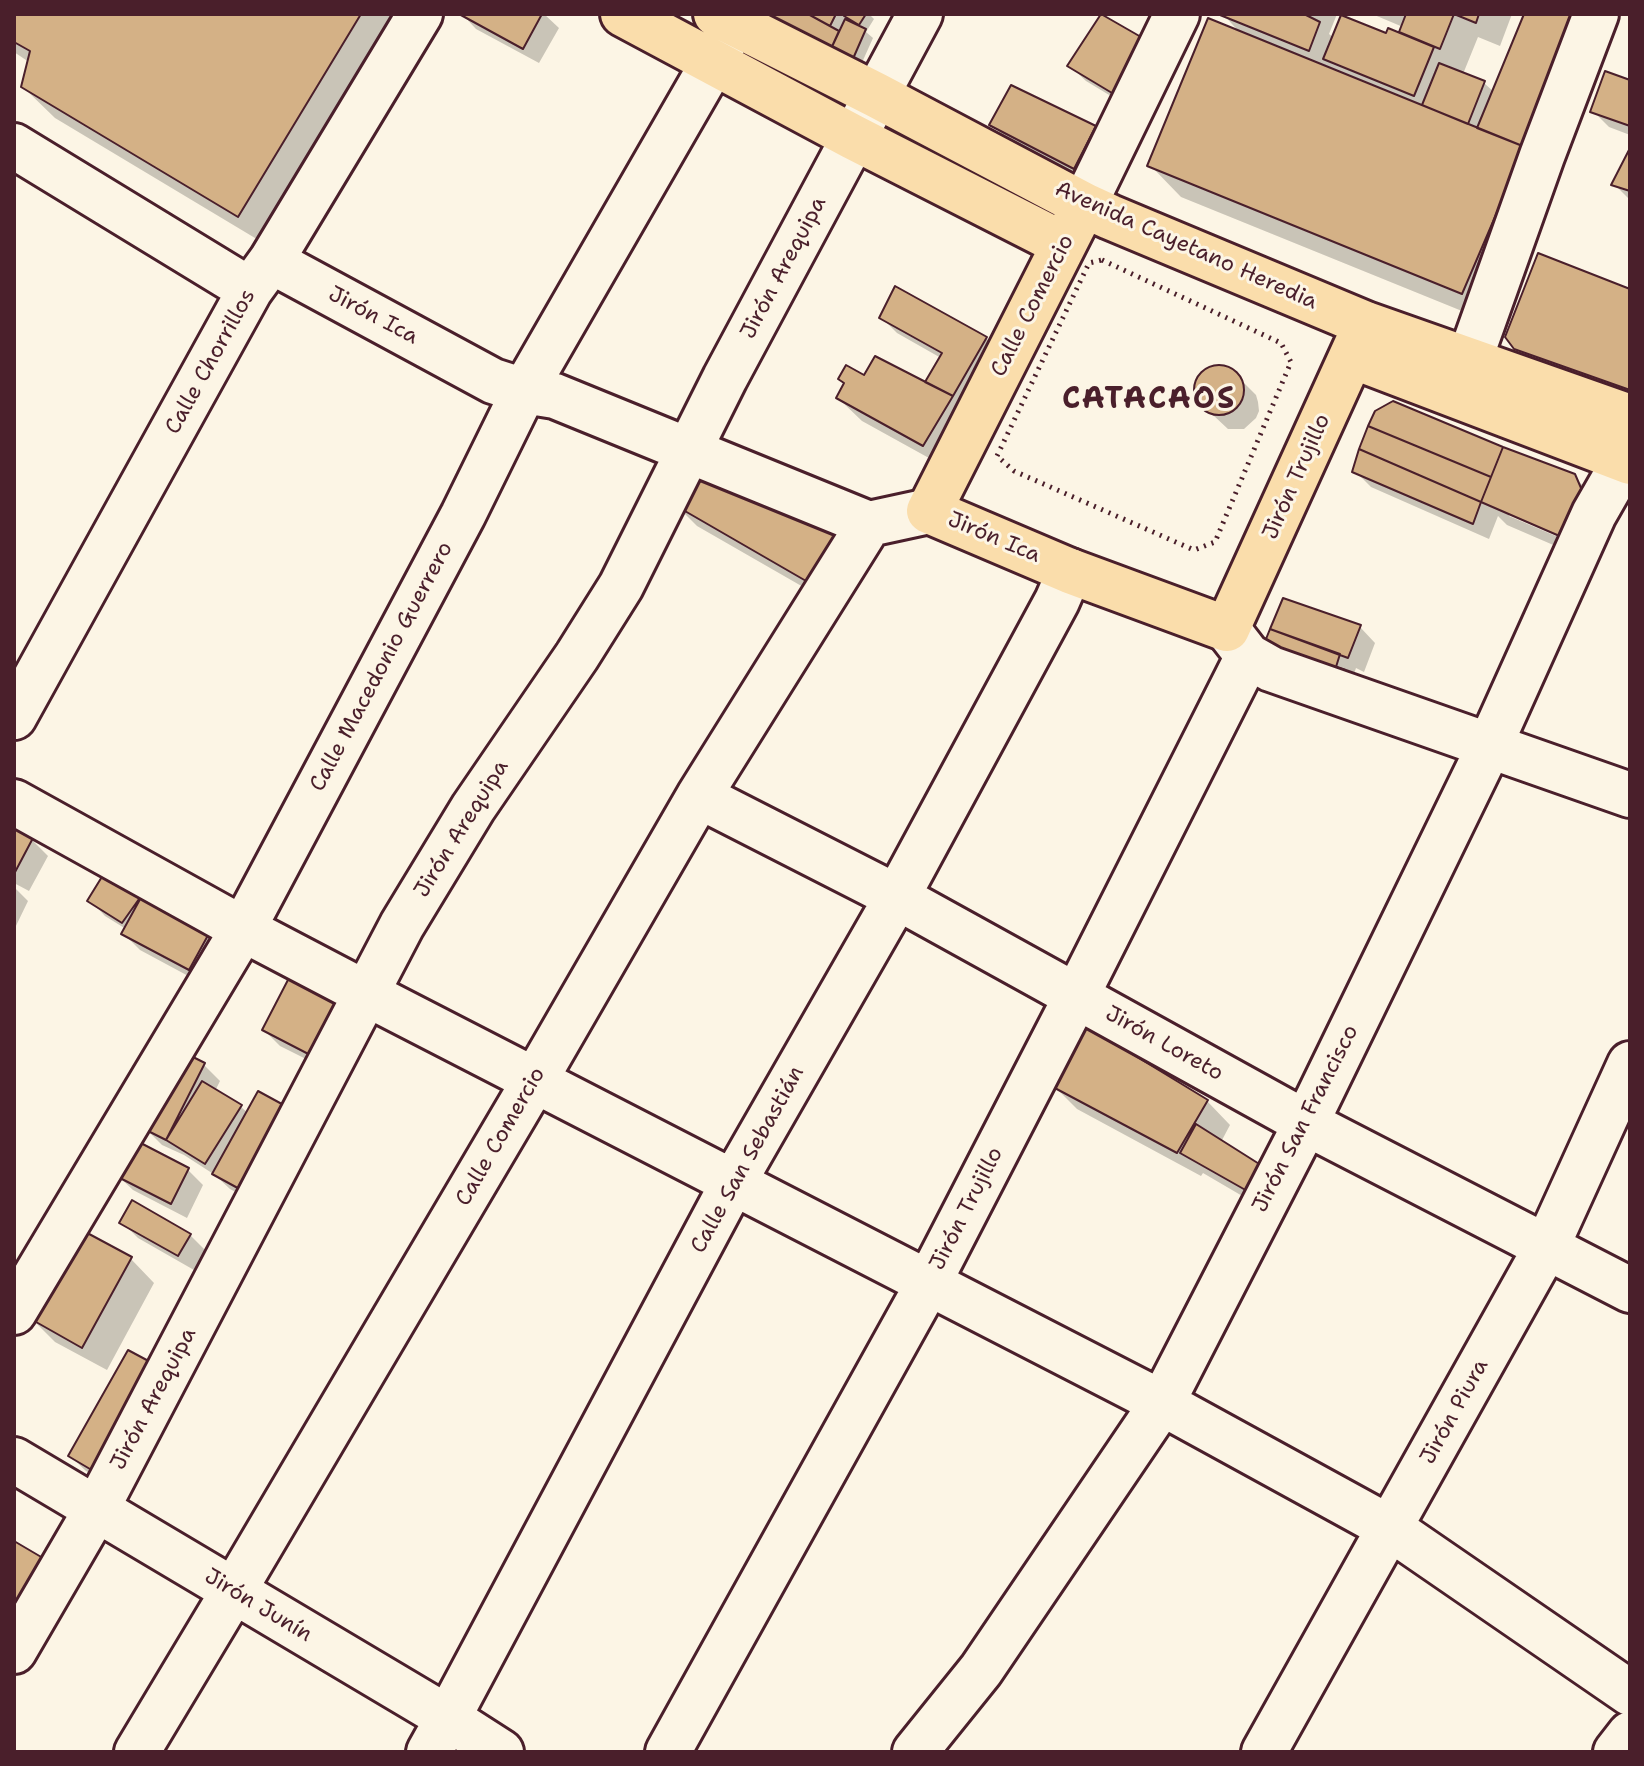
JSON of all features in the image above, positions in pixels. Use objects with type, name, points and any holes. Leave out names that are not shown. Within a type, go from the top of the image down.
[{"type":"main road","points":[[623,14],[853,137],[1063,244]]},
{"type":"main road","name":"Avenida Cayetano Heredia","points":[[729,17],[1084,205],[1359,340],[1628,457]]},
{"type":"main road","name":"Calle Comercio","points":[[929,511],[1084,205]]},
{"type":"main road","name":"Avenida Cayetano Heredia","points":[[1359,340],[1469,361],[1630,417]]},
{"type":"main road","name":"Jirón Trujillo","points":[[1238,643],[1359,340]]},
{"type":"main road","name":"Jirón Ica","points":[[929,511],[1238,643]]},
{"type":"street","name":"Calle Chorrillos","points":[[14,717],[261,275],[420,14]]},
{"type":"street","name":"Jirón Arequipa","points":[[14,1651],[96,1510],[402,925],[473,808],[621,586],[725,378],[920,14]]},
{"type":"street","name":"Calle Comercio","points":[[1084,205],[1177,14]]},
{"type":"street","points":[[1469,361],[1596,14]]},
{"type":"street","name":"Calle Macedonio Guerrero","points":[[14,1312],[243,929],[463,515],[524,391],[713,63],[729,17]]},
{"type":"street","name":"Jirón Ica","points":[[14,146],[261,275],[493,381],[524,391],[555,396],[869,524],[929,511]]},
{"type":"street","name":"Jirón San Francisco","points":[[915,1752],[981,1670],[1162,1403],[1306,1123],[1489,747],[1594,514],[1628,457]]},
{"type":"street","name":"Calle Comercio","points":[[137,1752],[535,1080],[699,796],[869,524]]},
{"type":"street","name":"Calle San Sebastián","points":[[438,1735],[733,1183],[897,897],[1057,601],[1070,571]]},
{"type":"street","name":"Jirón Ica","points":[[1238,643],[1271,669],[1630,795]]},
{"type":"street","name":"Jirón Trujillo","points":[[668,1752],[929,1282],[1077,995],[1238,643]]},
{"type":"street","name":"Jirón Loreto","points":[[699,796],[897,897],[1306,1123],[1630,1290]]},
{"type":"street","points":[[14,802],[243,929],[1162,1403],[1390,1528],[1630,1693]]},
{"type":"street","name":"Jirón Piura","points":[[1264,1752],[1547,1246],[1630,1064]]},
{"type":"street","name":"Jirón Junín","points":[[14,1460],[233,1592],[438,1735],[501,1752]]},
{"type":"street","points":[[1616,1752],[1630,1734]]},
{"type":"path","points":[[1102,260],[1281,343],[1291,362],[1215,542],[1194,550],[1014,471],[997,456],[1089,263],[1102,260]]},
{"type":"building","points":[[14,14],[361,14],[238,217],[21,87],[30,51],[14,42]]},
{"type":"building","points":[[459,14],[542,14],[523,49]]},
{"type":"building","points":[[770,14],[808,14],[839,31],[830,51],[772,20]]},
{"type":"building","points":[[808,14],[836,14],[830,26]]},
{"type":"building","points":[[866,14],[859,25],[844,16]]},
{"type":"building","points":[[1101,14],[1148,41],[1117,96],[1067,66]]},
{"type":"building","points":[[1221,14],[1304,14],[1320,22],[1309,51]]},
{"type":"building","points":[[1406,14],[1454,14],[1440,49],[1399,32]]},
{"type":"building","points":[[1454,14],[1479,14],[1476,23]]},
{"type":"building","points":[[1524,14],[1580,14],[1525,147],[1477,128]]},
{"type":"building","points":[[1341,15],[1386,33],[1388,28],[1434,47],[1414,96],[1323,59]]},
{"type":"building","points":[[1208,18],[1525,147],[1462,294],[1147,166]]},
{"type":"building","points":[[845,19],[866,29],[852,61],[830,51]]},
{"type":"building","points":[[1439,63],[1485,81],[1468,124],[1422,105]]},
{"type":"building","points":[[1605,71],[1630,80],[1630,126],[1590,112]]},
{"type":"building","points":[[1011,85],[1096,126],[1074,169],[989,125]]},
{"type":"building","points":[[1630,148],[1630,191],[1611,185]]},
{"type":"building","points":[[1538,253],[1630,289],[1630,390],[1514,349],[1505,337]]},
{"type":"building","points":[[895,286],[987,337],[953,396],[925,382],[942,353],[879,318]]},
{"type":"building","points":[[875,356],[953,396],[923,446],[836,398],[844,383],[838,379],[846,365],[864,375]]},
{"type":"building","points":[[1219,365],[1237,372],[1244,390],[1237,408],[1219,415],[1201,408],[1194,390],[1201,372]]},
{"type":"building","points":[[1393,401],[1503,447],[1491,477],[1368,426],[1375,411]]},
{"type":"building","points":[[1368,426],[1491,477],[1481,502],[1359,449]]},
{"type":"building","points":[[1503,447],[1575,474],[1584,495],[1564,538],[1481,502]]},
{"type":"building","points":[[1359,449],[1481,502],[1473,524],[1352,472]]},
{"type":"building","points":[[694,459],[849,525],[813,585],[671,503]]},
{"type":"building","points":[[1283,598],[1361,625],[1348,658],[1270,629]]},
{"type":"building","points":[[1270,629],[1340,654],[1336,667],[1345,670],[1343,680],[1260,654]]},
{"type":"building","points":[[14,828],[33,838],[14,874]]},
{"type":"building","points":[[108,867],[144,892],[122,923],[87,901]]},
{"type":"building","points":[[144,892],[212,928],[189,970],[121,934]]},
{"type":"building","points":[[290,976],[346,1004],[318,1059],[262,1030]]},
{"type":"building","points":[[1083,1024],[1208,1100],[1177,1153],[1051,1086]]},
{"type":"building","points":[[185,1053],[205,1063],[166,1140],[144,1129]]},
{"type":"building","points":[[202,1081],[242,1105],[205,1164],[166,1140]]},
{"type":"building","points":[[258,1091],[291,1109],[245,1192],[212,1174]]},
{"type":"building","points":[[1196,1124],[1264,1167],[1249,1192],[1180,1153]]},
{"type":"building","points":[[133,1139],[189,1168],[171,1204],[114,1175]]},
{"type":"building","points":[[132,1200],[191,1234],[178,1256],[119,1223]]},
{"type":"building","points":[[78,1228],[132,1257],[82,1348],[29,1318]]},
{"type":"building","points":[[128,1350],[156,1365],[95,1472],[68,1456]]},
{"type":"building","points":[[14,1541],[48,1561],[14,1618]]},
{"type":"district","name":"CATACAOS","points":[[1149,400]]}]
